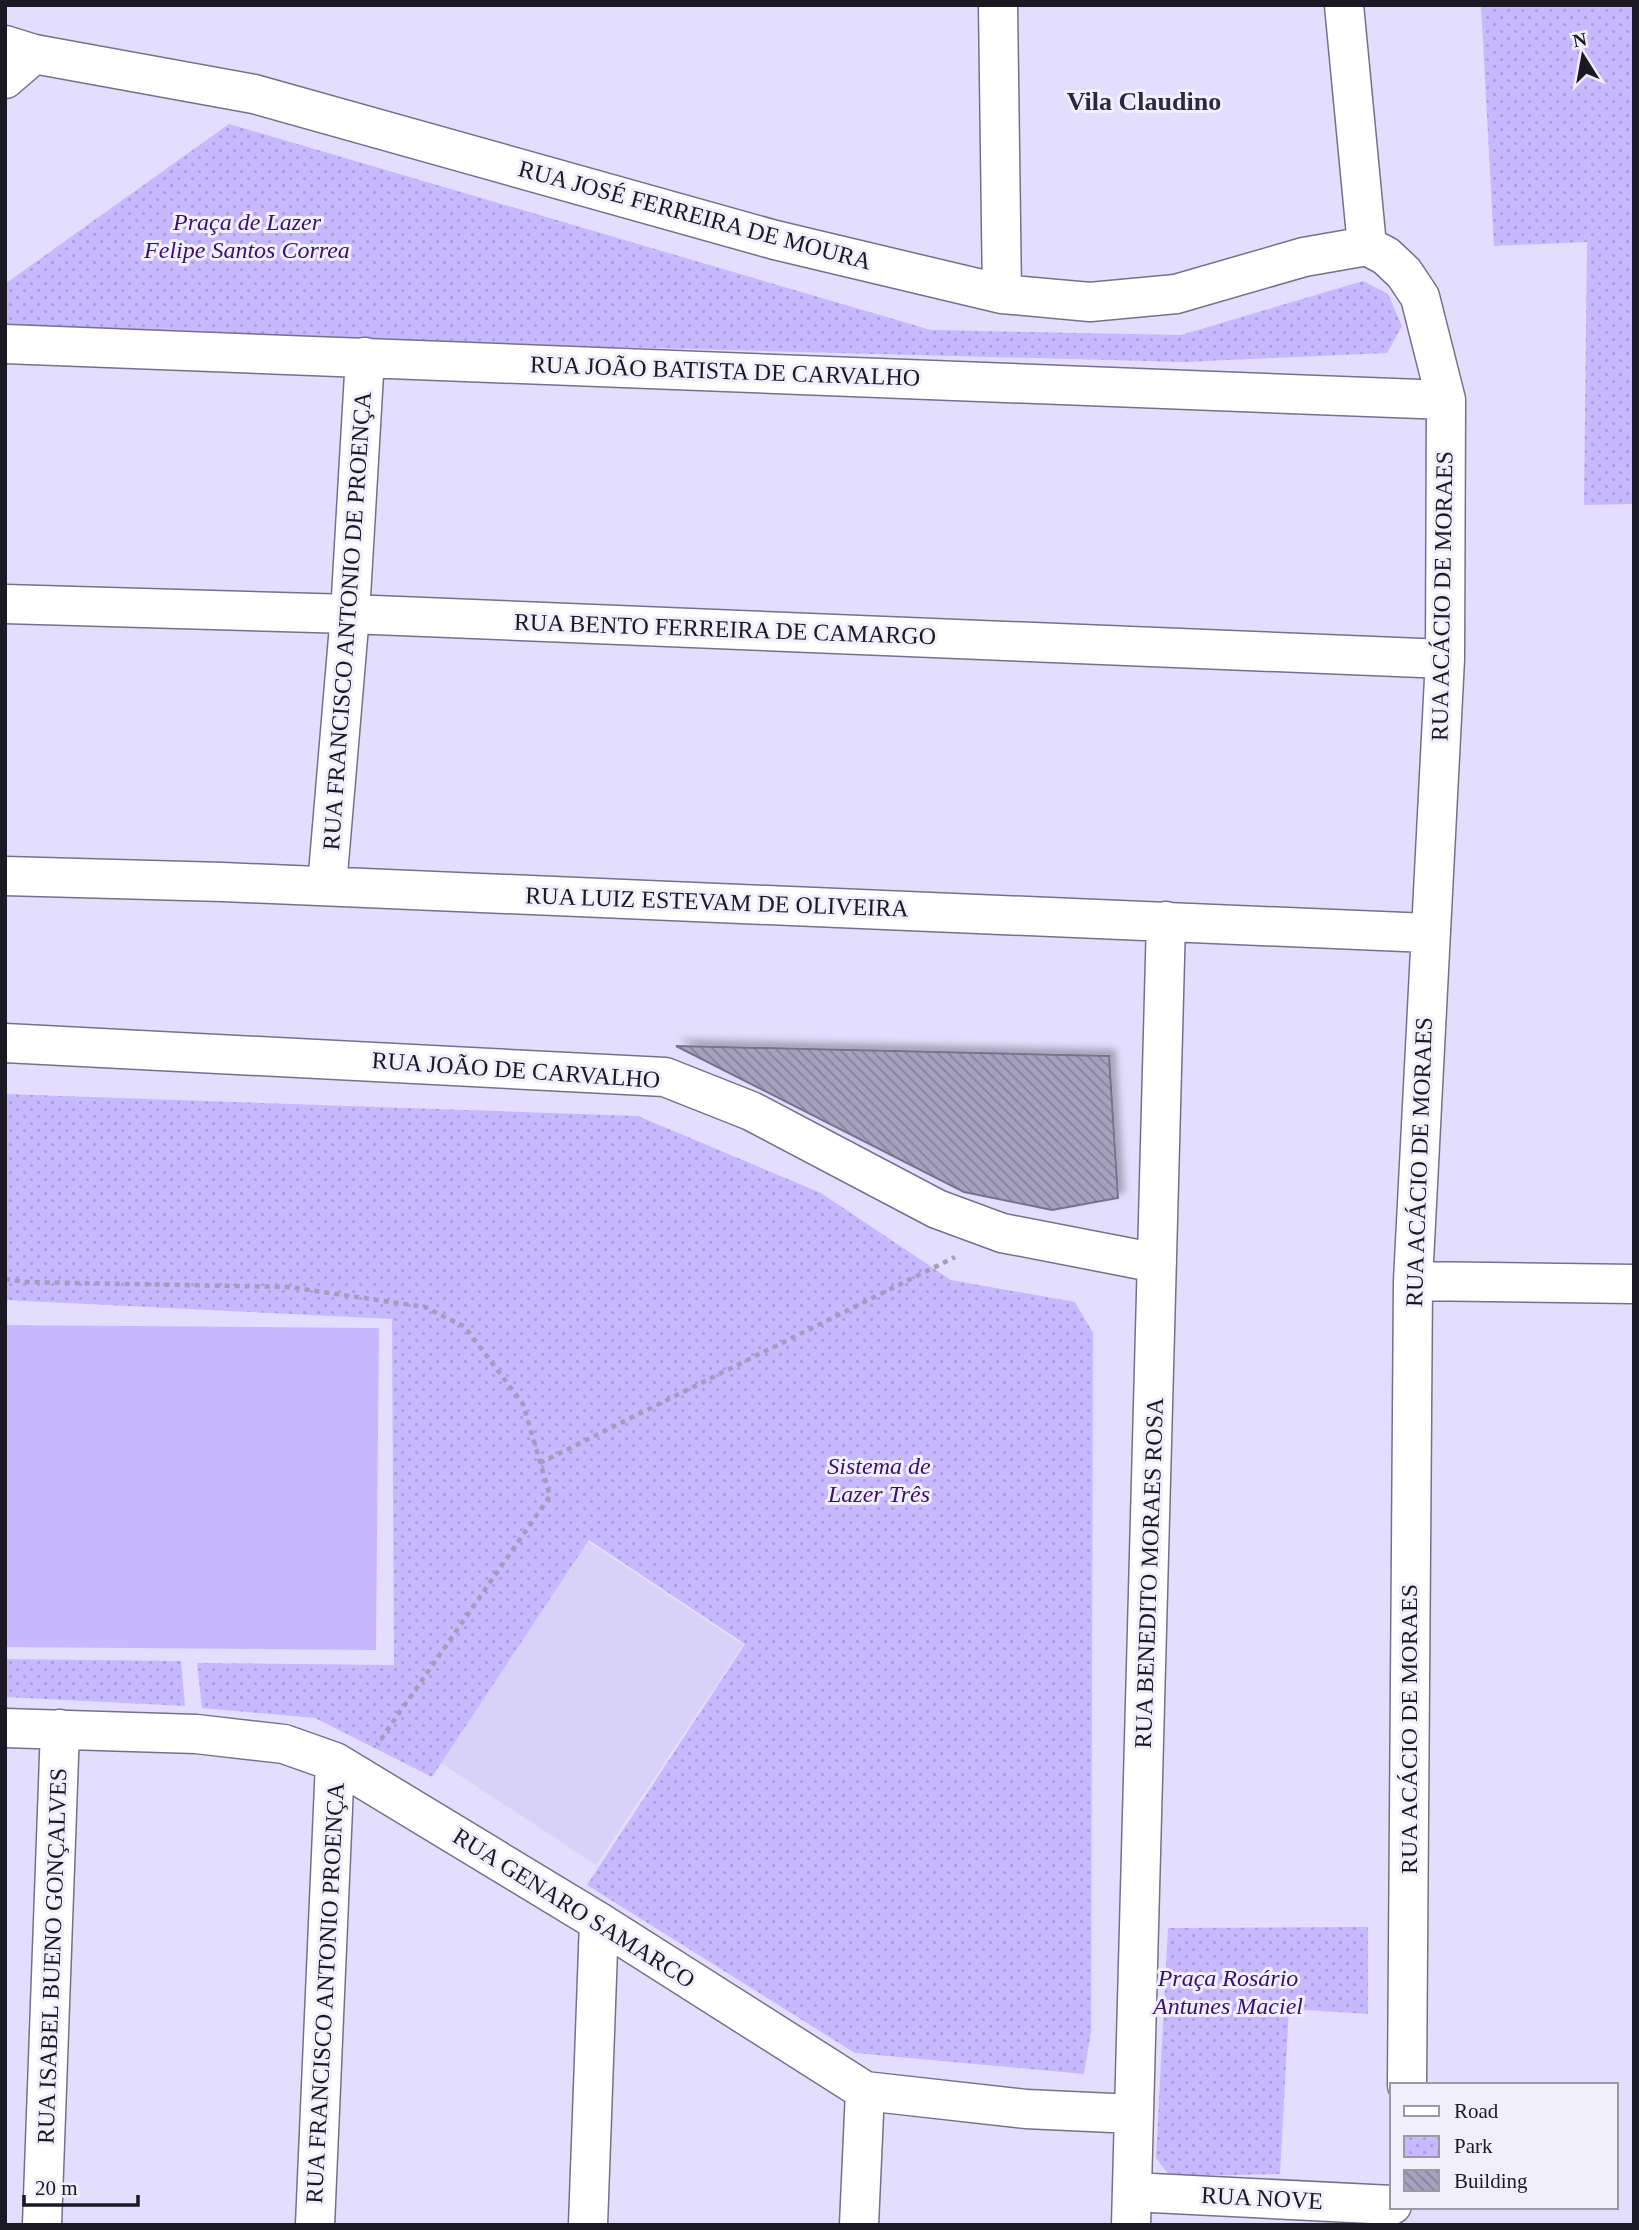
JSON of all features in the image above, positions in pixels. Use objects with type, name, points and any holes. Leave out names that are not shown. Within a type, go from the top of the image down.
[{"type":"street","points":[[998,5],[1002,294]]},
{"type":"street","points":[[1344,5],[1376,251]]},
{"type":"street","points":[[5,79],[20,50]]},
{"type":"street","name":"RUA JOSÉ FERREIRA DE MOURA","points":[[20,50],[254,94],[775,240],[1002,294],[1090,302],[1176,294],[1304,257],[1376,251]]},
{"type":"street","name":"RUA ACÁCIO DE MORAES","points":[[1376,251],[1404,273],[1420,297],[1446,400],[1445,659],[1428,933],[1413,1281],[1407,2083]]},
{"type":"street","name":"RUA JOÃO BATISTA DE CARVALHO","points":[[5,344],[1446,400]]},
{"type":"street","name":"RUA FRANCISCO ANTONIO DE PROENÇA","points":[[327,886],[350,614],[365,357]]},
{"type":"street","name":"RUA BENTO FERREIRA DE CAMARGO","points":[[5,604],[350,614],[1445,659]]},
{"type":"street","name":"RUA LUIZ ESTEVAM DE OLIVEIRA","points":[[5,876],[327,886],[1428,933]]},
{"type":"street","name":"RUA BENEDITO MORAES ROSA","points":[[1131,2208],[1166,921]]},
{"type":"street","name":"RUA JOÃO DE CARVALHO","points":[[5,1043],[665,1077],[751,1111],[937,1209],[1002,1233],[1157,1263]]},
{"type":"street","points":[[1413,1281],[1634,1284]]},
{"type":"street","name":"RUA GENARO SAMARCO","points":[[5,1728],[196,1734],[284,1744],[346,1768],[599,1922],[865,2091],[1026,2109],[1134,2114]]},
{"type":"street","name":"RUA ISABEL BUENO GONÇALVES","points":[[43,2225],[60,1729]]},
{"type":"street","name":"RUA FRANCISCO ANTONIO PROENÇA","points":[[315,2225],[346,1768]]},
{"type":"street","points":[[588,2225],[599,1922]]},
{"type":"street","points":[[859,2225],[865,2091]]},
{"type":"street","name":"RUA NOVE","points":[[1131,2208],[1390,2204]]},
{"type":"path","points":[[540,1463],[1002,1233]]},
{"type":"path","points":[[5,1279],[24,1282],[289,1287],[425,1307],[465,1327],[523,1404],[550,1496],[346,1768]]},
{"type":"shaded area","points":[[588,1542],[743,1645],[596,1865],[441,1763]]},
{"type":"green space","points":[[1481,5],[1634,5],[1634,504],[1584,505],[1587,242],[1494,246]]},
{"type":"green space","name":"Praça de Lazer Felipe Santos Correa","points":[[229,124],[931,330],[1181,335],[1363,281],[1388,294],[1402,326],[1387,353],[1184,362],[5,331],[5,284]]},
{"type":"green space","name":"Sistema de Lazer Três","points":[[5,1094],[638,1116],[821,1193],[951,1280],[1075,1302],[1093,1333],[1091,2032],[1084,2074],[855,2053],[587,1885],[745,1644],[589,1540],[432,1777],[315,1718],[202,1708],[197,1663],[394,1665],[392,1319],[5,1300]]},
{"type":"green space","points":[[5,1325],[379,1328],[376,1650],[5,1647]]},
{"type":"green space","points":[[5,1659],[181,1661],[185,1706],[5,1697]]},
{"type":"green space","name":"Praça Rosário Antunes Maciel","points":[[1368,1927],[1368,2014],[1289,2009],[1280,2174],[1170,2176],[1156,2158],[1168,1928]]},
{"type":"building","points":[[676,1046],[1109,1056],[1118,1198],[1052,1210],[964,1192]]},
{"type":"district","name":"Vila Claudino","points":[[1144,101]]}]
